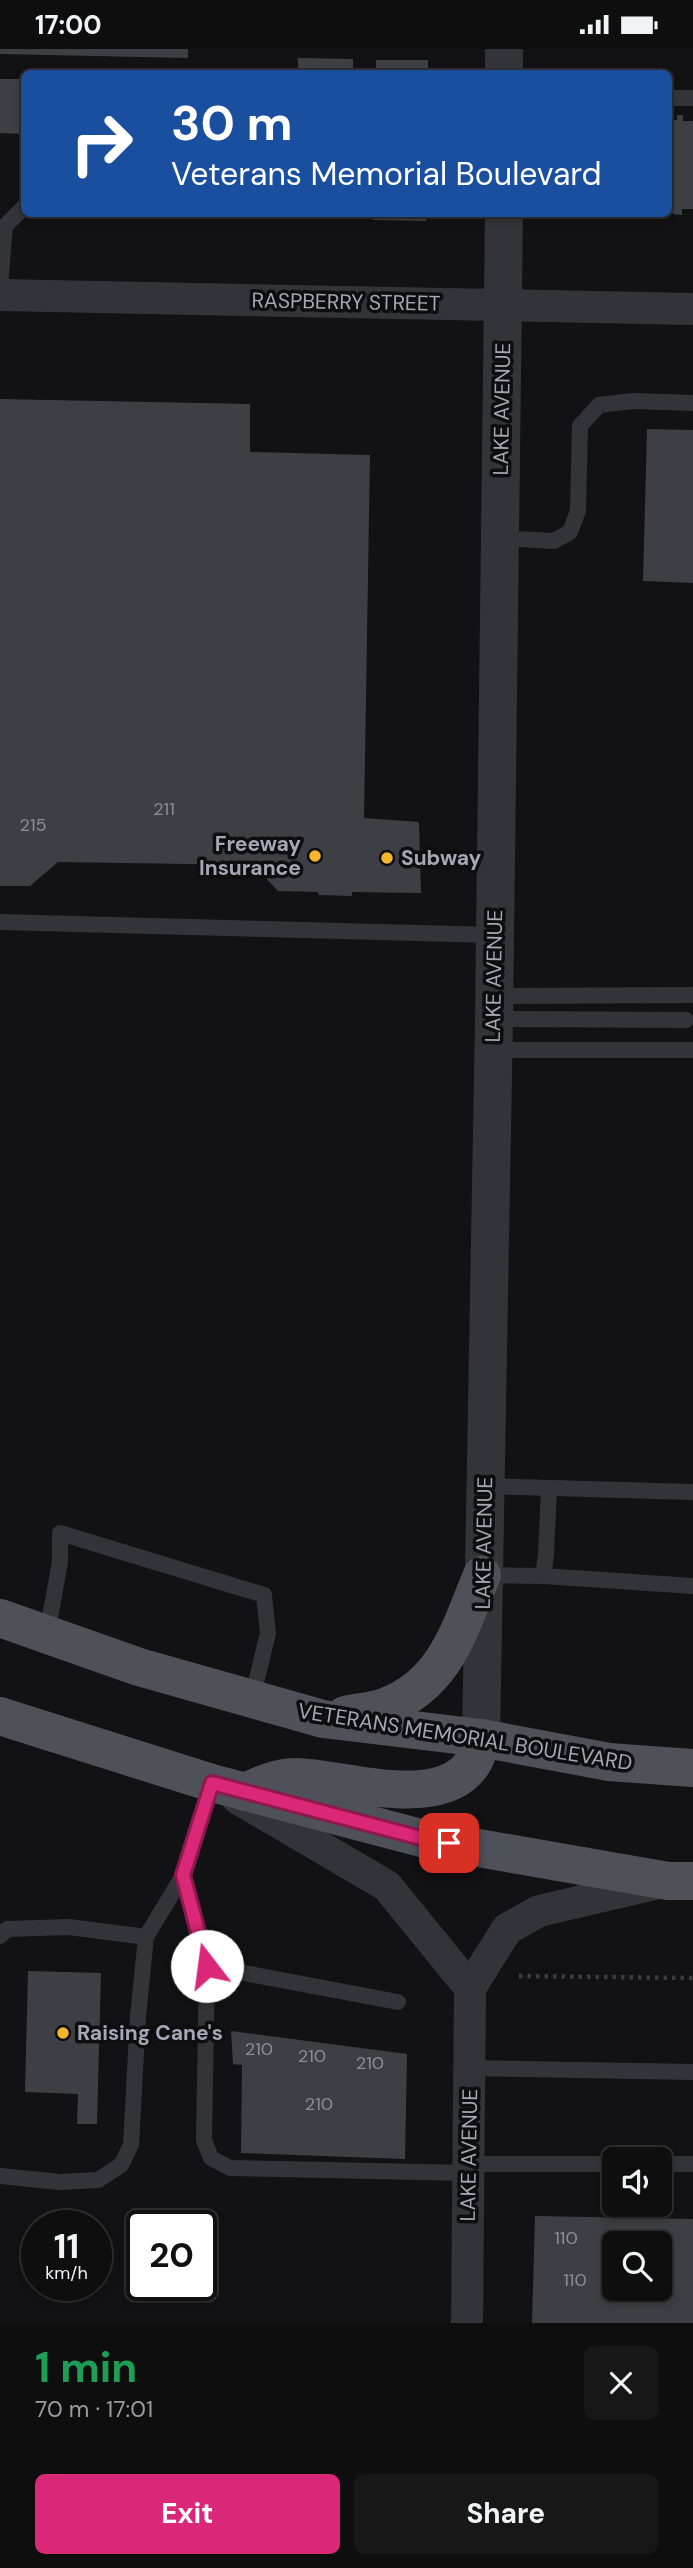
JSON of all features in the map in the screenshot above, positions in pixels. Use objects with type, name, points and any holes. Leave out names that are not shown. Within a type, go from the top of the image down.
[{"type":"main road","points":[[323,1719],[387,1706],[426,1684],[450,1652],[482,1575]]},
{"type":"main road","name":"VETERANS MEMORIAL BOULEVARD","points":[[0,1618],[139,1667],[323,1719],[481,1738],[609,1762],[693,1768]]},
{"type":"main road","points":[[0,1716],[228,1787],[421,1838],[680,1881]]},
{"type":"main road","points":[[228,1787],[296,1777],[363,1787],[421,1789],[456,1778],[475,1760],[481,1738]]},
{"type":"street","points":[[504,49],[504,70]]},
{"type":"street","name":"LAKE AVENUE","points":[[481,1738],[504,217]]},
{"type":"street","name":"RASPBERRY STREET","points":[[0,295],[693,309]]},
{"type":"street","points":[[228,1787],[387,1886],[470,1988],[508,1929],[539,1911],[680,1881]]},
{"type":"street","name":"LAKE AVENUE","points":[[467,2323],[470,1988]]},
{"type":"lane","points":[[672,98],[693,98]]},
{"type":"lane","points":[[0,286],[5,226],[21,210]]},
{"type":"lane","points":[[500,538],[554,541],[570,532],[578,511],[580,426],[599,405],[633,401],[693,403]]},
{"type":"lane","points":[[0,922],[495,935]]},
{"type":"lane","points":[[493,1022],[693,995]]},
{"type":"lane","points":[[493,1022],[686,1020]]},
{"type":"lane","points":[[493,1022],[693,1050]]},
{"type":"lane","points":[[485,1486],[693,1492]]},
{"type":"lane","points":[[543,1576],[547,1555],[549,1489]]},
{"type":"lane","points":[[47,1634],[60,1562],[60,1533],[264,1595],[268,1633],[251,1699]]},
{"type":"lane","points":[[482,1575],[543,1576],[693,1586]]},
{"type":"lane","points":[[0,2176],[60,2182],[97,2180],[121,2165],[131,2145],[138,2016],[146,1937],[183,1875],[228,1787]]},
{"type":"lane","points":[[183,1875],[207,1966],[204,2140],[211,2158],[230,2168],[468,2169],[602,2164]]},
{"type":"lane","points":[[0,1935],[7,1929],[69,1927],[146,1937]]},
{"type":"lane","points":[[207,1966],[398,2002]]},
{"type":"lane","points":[[469,2068],[693,2072]]},
{"type":"lane","points":[[672,2164],[693,2164]]},
{"type":"path","points":[[492,1952],[506,1968],[504,1976],[693,1978]]},
{"type":"building","points":[[0,49],[188,49],[188,58],[0,54]]},
{"type":"building","points":[[298,58],[353,59],[353,70],[298,70]]},
{"type":"building","points":[[376,60],[428,60],[428,70],[376,70]]},
{"type":"building","points":[[0,79],[21,79],[21,134],[0,133]]},
{"type":"building","points":[[677,115],[683,115],[683,121],[693,121],[693,209],[682,209],[682,215],[673,214],[672,208],[672,120],[677,120]]},
{"type":"building","points":[[373,217],[426,217],[426,221],[373,220]]},
{"type":"building","points":[[0,399],[250,404],[250,452],[370,455],[364,818],[419,822],[421,893],[352,892],[352,896],[278,891],[253,865],[58,862],[30,886],[0,886]]},
{"type":"building","points":[[647,429],[693,430],[693,583],[643,581]]},
{"type":"building","name":"Raising Cane's","points":[[28,1971],[101,1973],[97,2124],[77,2124],[78,2094],[25,2092]]},
{"type":"building","points":[[231,2031],[407,2054],[405,2159],[241,2153],[242,2065],[233,2064]]},
{"type":"building","points":[[535,2216],[693,2219],[693,2323],[532,2323]]},
{"type":"place","name":"Freeway Insurance","points":[[315,856]]},
{"type":"place","name":"Subway","points":[[387,858]]},
{"type":"place","name":"Raising Cane's","points":[[63,2033]]},
{"type":"route","points":[[207,1966],[183,1875],[212,1783],[449,1843]]}]
